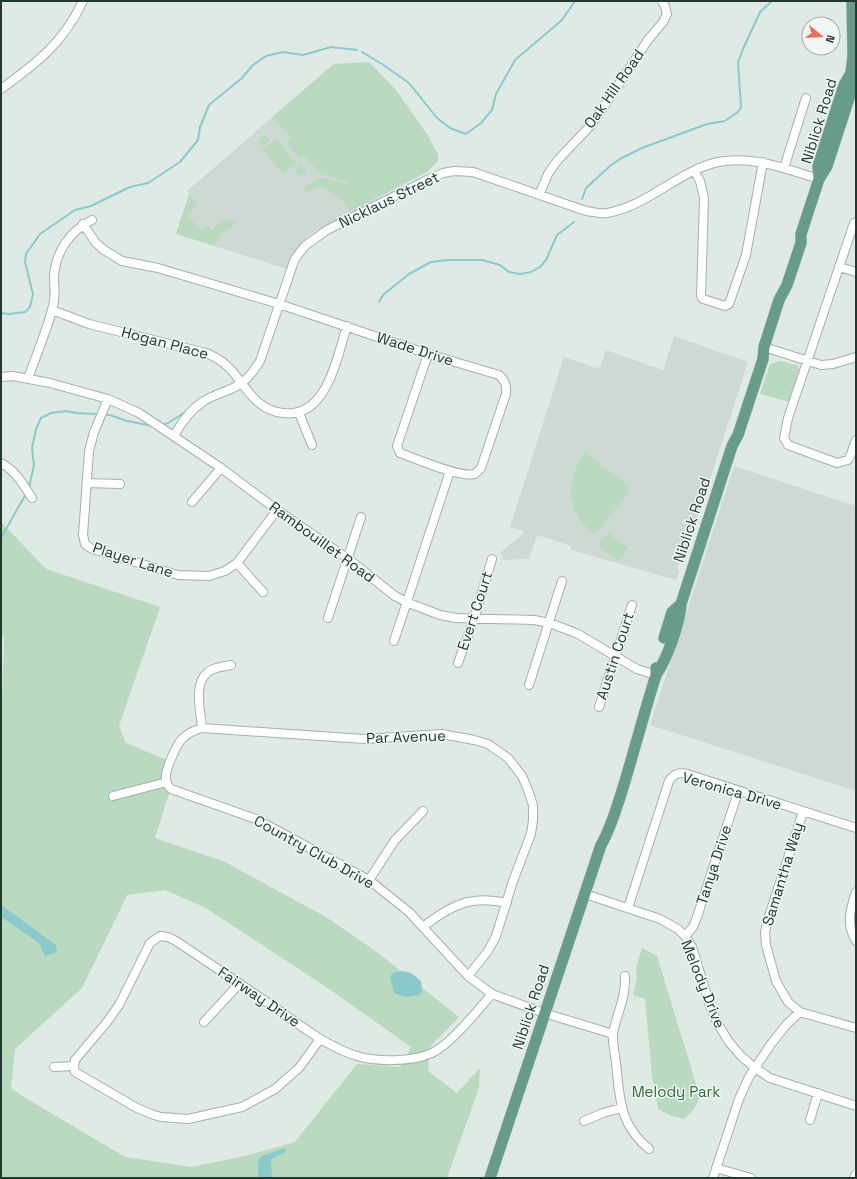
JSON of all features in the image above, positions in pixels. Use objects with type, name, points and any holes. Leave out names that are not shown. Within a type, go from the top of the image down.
[{"type":"main road","name":"Niblick Road","points":[[490,1178],[601,845],[608,833],[637,745],[639,730],[656,675],[662,666],[680,614],[681,604],[732,446],[732,433],[756,358],[764,347],[779,300],[787,285],[801,242],[801,234],[819,179],[818,166],[844,85],[851,73],[854,26],[852,1]]},
{"type":"street","points":[[1,89],[34,65],[46,54],[71,24],[83,1]]},
{"type":"street","name":"Oak Hill Road","points":[[539,195],[548,174],[557,161],[590,126],[648,40],[663,22],[667,14],[662,1]]},
{"type":"street","points":[[784,168],[806,98]]},
{"type":"street","name":"Nicklaus Street","points":[[174,436],[192,410],[203,401],[242,383],[256,368],[260,361],[297,256],[314,238],[327,230],[443,173],[467,171],[586,211],[601,213],[633,204],[694,170],[706,165],[725,161],[745,160],[763,162],[819,179]]},
{"type":"street","points":[[694,170],[700,181],[704,198],[701,296],[703,299],[725,306],[729,304],[746,255],[763,162]]},
{"type":"street","points":[[28,379],[52,310],[54,299],[54,276],[58,257],[67,239],[83,224],[92,220]]},
{"type":"street","points":[[854,223],[786,424],[784,438],[788,446],[836,463],[848,460],[856,440]]},
{"type":"street","name":"Wade Drive","points":[[83,224],[96,243],[104,250],[122,261],[158,268],[279,304],[428,354],[498,375],[506,383],[506,394],[480,468],[475,474],[471,475],[450,471],[400,453],[398,450],[397,446],[428,354]]},
{"type":"street","points":[[840,267],[856,272]]},
{"type":"street","name":"Hogan Place","points":[[52,310],[89,324],[217,357],[230,367],[251,394],[264,407],[273,412],[290,414],[299,413]]},
{"type":"street","points":[[312,445],[299,413],[309,408],[322,394],[330,378],[347,326]]},
{"type":"street","points":[[764,347],[821,365],[833,364],[856,357]]},
{"type":"street","name":"Rambouillet Road","points":[[1,377],[13,376],[28,379],[108,399],[139,412],[347,558],[395,596],[406,602],[440,615],[456,618],[534,620],[550,623],[578,634],[637,669],[656,675]]},
{"type":"street","name":"Player Lane","points":[[108,399],[94,432],[89,451],[83,535],[85,544],[92,550],[178,575],[201,577],[217,574],[237,564],[277,510]]},
{"type":"street","points":[[1,464],[7,466],[18,476],[32,498]]},
{"type":"street","points":[[192,502],[220,468]]},
{"type":"street","points":[[394,641],[450,471]]},
{"type":"street","points":[[87,483],[120,484]]},
{"type":"street","points":[[328,618],[361,517]]},
{"type":"street","name":"Evert Court","points":[[458,663],[474,619],[492,559]]},
{"type":"street","points":[[237,564],[262,592]]},
{"type":"street","points":[[529,685],[550,623],[562,581]]},
{"type":"street","name":"Austin Court","points":[[599,707],[632,605]]},
{"type":"street","points":[[112,796],[167,782],[166,777],[171,760],[180,741],[184,737],[202,728],[199,692],[200,684],[203,678],[207,672],[231,665]]},
{"type":"street","name":"Par Avenue","points":[[202,728],[364,739],[442,734],[488,744],[508,758],[522,776],[533,805],[531,834],[513,880],[496,936],[488,951],[468,976]]},
{"type":"street","name":"Veronica Drive","points":[[628,908],[669,781],[676,774],[681,773],[856,828]]},
{"type":"street","name":"Country Club Drive","points":[[167,782],[170,789],[177,792],[256,819],[369,880],[409,912],[468,976],[492,994],[544,1013],[613,1034]]},
{"type":"street","name":"Tanya Drive","points":[[685,936],[693,927],[697,917],[738,792]]},
{"type":"street","points":[[369,880],[395,840],[423,811]]},
{"type":"street","name":"Samantha Way","points":[[803,812],[765,932],[766,945],[776,981],[788,1002],[800,1012],[856,1028]]},
{"type":"street","points":[[856,892],[850,917],[850,928],[856,941]]},
{"type":"street","name":"Melody Drive","points":[[585,894],[660,919],[678,928],[692,947],[710,1006],[718,1024],[728,1042],[754,1068],[770,1078],[856,1106]]},
{"type":"street","points":[[423,927],[458,904],[474,900],[506,903]]},
{"type":"street","name":"Fairway Drive","points":[[74,1066],[75,1060],[108,1022],[137,970],[143,954],[153,940],[160,936],[171,938],[320,1039],[346,1053],[359,1057],[402,1060],[420,1057],[438,1050],[448,1042],[492,994]]},
{"type":"street","points":[[625,976],[626,988],[613,1034],[621,1108],[635,1135],[649,1149]]},
{"type":"street","points":[[204,1022],[239,984]]},
{"type":"street","points":[[713,1178],[743,1089],[754,1068],[787,1024],[800,1012]]},
{"type":"street","points":[[54,1067],[74,1066],[75,1072],[137,1108],[161,1117],[188,1118],[242,1107],[275,1090],[299,1068],[320,1039]]},
{"type":"street","points":[[810,1120],[818,1093]]},
{"type":"street","points":[[584,1121],[603,1113],[621,1108]]},
{"type":"street","points":[[716,1168],[751,1178]]},
{"type":"street","points":[[854,1178],[856,1174]]},
{"type":"shaded area","points":[[369,62],[396,90],[428,136],[438,155],[438,161],[427,172],[310,234],[299,245],[290,258],[287,269],[176,234],[189,194],[187,191],[334,64]]},
{"type":"shaded area","points":[[674,336],[748,362],[689,544],[682,553],[677,568],[679,571],[676,580],[571,550],[571,546],[537,535],[529,559],[502,560],[503,557],[500,553],[525,532],[510,527],[564,357],[599,369],[606,350],[663,370]]},
{"type":"shaded area","points":[[734,466],[856,506],[856,791],[650,725]]},
{"type":"green space","points":[[369,62],[396,90],[428,136],[438,155],[438,161],[427,172],[351,211],[348,210],[344,201],[327,189],[321,187],[316,188],[304,194],[305,187],[317,179],[321,178],[348,184],[348,182],[320,174],[305,156],[300,160],[286,142],[291,138],[273,116],[334,64]]},
{"type":"green space","points":[[266,135],[270,140],[262,146],[258,141]]},
{"type":"green space","points":[[276,139],[296,163],[283,174],[263,150]]},
{"type":"green space","points":[[301,165],[307,171],[300,176],[295,170]]},
{"type":"green space","points":[[189,195],[197,205],[187,214],[200,230],[207,225],[212,230],[224,219],[232,220],[235,223],[218,238],[219,240],[213,245],[176,234]]},
{"type":"green space","points":[[780,361],[796,365],[799,371],[789,402],[760,394],[770,364]]},
{"type":"green space","points":[[585,452],[627,485],[629,489],[629,493],[594,535],[578,516],[573,506],[571,496],[571,485],[574,475]]},
{"type":"green space","points":[[1,522],[46,569],[160,607],[119,726],[126,743],[167,760],[164,769],[164,779],[170,790],[155,838],[223,861],[326,917],[377,952],[459,1017],[430,1047],[428,1071],[457,1093],[480,1068],[479,1088],[447,1178],[1,1178],[1,741],[4,637],[1,633]],"holes":[[[165,890],[206,908],[332,991],[411,1047],[400,1067],[357,1064],[295,1142],[245,1156],[191,1167],[125,1157],[11,1088],[15,1049],[82,988],[127,895]]]},
{"type":"green space","points":[[608,533],[628,548],[618,561],[598,545]]},
{"type":"green space","name":"Melody Park","points":[[642,948],[657,956],[700,1097],[694,1109],[684,1119],[669,1115],[658,1109],[652,1076],[645,999],[633,995],[637,977],[636,968]]},
{"type":"water","points":[[1,905],[56,945],[57,952],[45,956],[39,943],[1,917]]},
{"type":"water","points":[[403,971],[411,973],[421,981],[422,991],[420,995],[405,997],[394,993],[390,978],[392,973]]},
{"type":"water","points":[[284,1148],[286,1149],[286,1152],[271,1159],[272,1178],[258,1178],[258,1164],[260,1157]]},
{"type":"waterway","points":[[362,52],[409,83],[437,118],[450,128],[466,134],[481,123],[492,110],[496,94],[515,60],[562,20],[575,1]]},
{"type":"waterway","points":[[582,199],[586,188],[620,159],[642,148],[707,124],[725,121],[738,112],[741,107],[738,62],[760,12],[772,1]]},
{"type":"waterway","points":[[1,313],[9,314],[25,312],[30,307],[33,294],[25,262],[26,254],[40,234],[75,210],[91,206],[130,187],[148,183],[180,162],[198,140],[200,127],[209,105],[242,78],[253,65],[266,56],[283,52],[303,55],[331,47],[357,50]]},
{"type":"waterway","points":[[379,302],[383,295],[409,274],[431,262],[448,260],[482,260],[500,265],[509,272],[520,274],[531,272],[540,267],[546,260],[557,235],[574,222]]},
{"type":"waterway","points":[[29,488],[34,465],[32,448],[36,429],[41,418],[51,413],[66,411],[98,414]]},
{"type":"waterway","points":[[161,425],[168,423],[187,411]]},
{"type":"waterway","points":[[105,415],[153,426]]},
{"type":"waterway","points":[[1,538],[26,494]]}]
